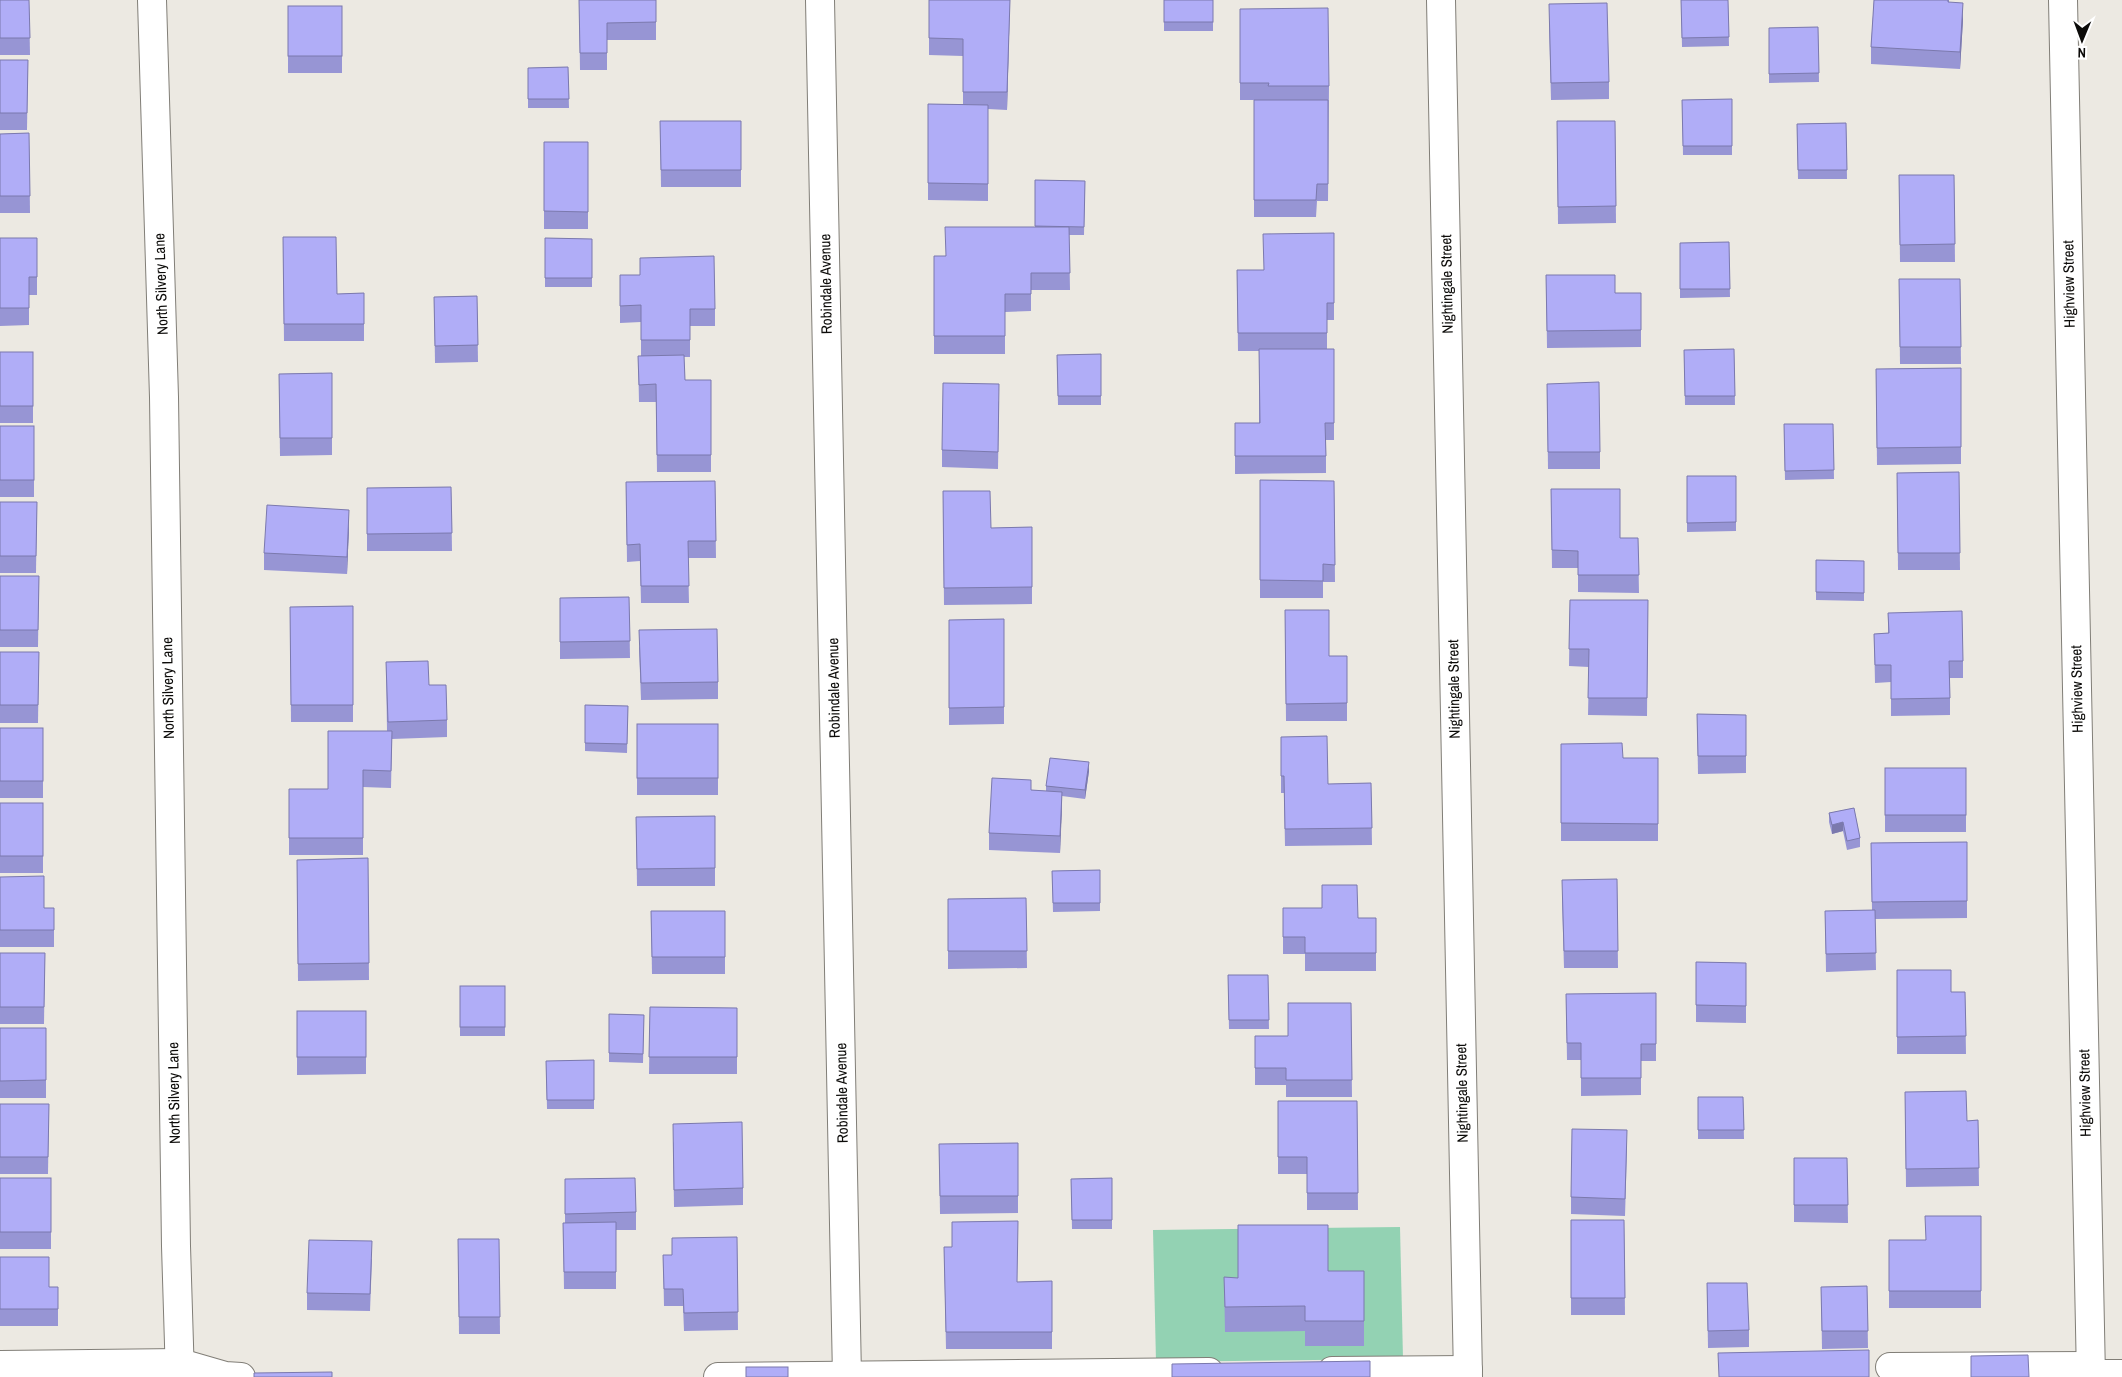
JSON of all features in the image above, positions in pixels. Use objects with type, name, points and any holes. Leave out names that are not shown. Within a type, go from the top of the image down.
[{"type":"street","name":"North Silvery Lane","points":[[152,0],[164,407],[176,1246],[180,1370]]},
{"type":"street","name":"Robindale Avenue","points":[[820,0],[847,1377]]},
{"type":"street","name":"Nightingale Street","points":[[1442,0],[1468,1373]]},
{"type":"street","name":"Highview Street","points":[[2063,0],[2090,1372]]},
{"type":"street","points":[[0,1366],[180,1370],[240,1377]]},
{"type":"street","points":[[1890,1367],[2122,1374]]},
{"type":"street","points":[[1305,1371],[1468,1373]]},
{"type":"street","points":[[718,1377],[1236,1372]]},
{"type":"green space","points":[[1400,1227],[1403,1359],[1156,1362],[1153,1230]]},
{"type":"building","points":[[0,0],[29,0],[30,38],[0,38]]},
{"type":"building","points":[[579,0],[656,0],[656,22],[607,23],[607,53],[580,53]]},
{"type":"building","points":[[929,0],[1010,0],[1007,92],[963,92],[963,39],[929,38]]},
{"type":"building","points":[[1164,0],[1213,0],[1213,22],[1164,22]]},
{"type":"building","points":[[1681,0],[1728,0],[1729,37],[1682,38]]},
{"type":"building","points":[[1874,0],[1948,0],[1948,2],[1963,3],[1960,52],[1871,47]]},
{"type":"building","points":[[1607,3],[1609,82],[1551,83],[1549,4]]},
{"type":"building","points":[[288,6],[342,6],[342,56],[288,56]]},
{"type":"building","points":[[1328,8],[1329,86],[1268,86],[1269,83],[1240,83],[1240,9]]},
{"type":"building","points":[[1818,27],[1819,73],[1769,74],[1769,28]]},
{"type":"building","points":[[0,60],[28,60],[27,113],[0,113]]},
{"type":"building","points":[[568,67],[569,99],[528,99],[528,68]]},
{"type":"building","points":[[1732,99],[1732,146],[1683,146],[1682,100]]},
{"type":"building","points":[[1254,100],[1328,100],[1328,184],[1317,184],[1316,200],[1254,200]]},
{"type":"building","points":[[928,104],[988,105],[988,184],[928,183]]},
{"type":"building","points":[[660,121],[741,121],[741,170],[661,170]]},
{"type":"building","points":[[1557,121],[1615,121],[1616,206],[1558,207]]},
{"type":"building","points":[[1846,123],[1847,170],[1798,170],[1797,124]]},
{"type":"building","points":[[29,133],[30,196],[0,196],[0,134]]},
{"type":"building","points":[[544,142],[588,142],[588,212],[544,211]]},
{"type":"building","points":[[1899,175],[1954,175],[1955,244],[1900,245]]},
{"type":"building","points":[[1035,180],[1085,181],[1084,227],[1035,226]]},
{"type":"building","points":[[945,227],[1069,227],[1070,273],[1031,273],[1031,294],[1005,294],[1005,336],[934,336],[934,256],[946,256]]},
{"type":"building","points":[[1334,233],[1334,303],[1327,303],[1327,333],[1238,333],[1237,270],[1264,270],[1263,234]]},
{"type":"building","points":[[283,237],[336,237],[337,294],[364,293],[364,324],[284,324]]},
{"type":"building","points":[[0,238],[37,238],[37,277],[29,277],[29,308],[0,308]]},
{"type":"building","points":[[545,238],[592,239],[592,278],[545,278]]},
{"type":"building","points":[[1729,242],[1730,289],[1680,289],[1680,243]]},
{"type":"building","points":[[714,256],[715,309],[690,309],[690,340],[641,340],[641,305],[620,306],[620,275],[640,275],[640,258]]},
{"type":"building","points":[[1546,275],[1615,275],[1615,293],[1641,293],[1641,330],[1547,331]]},
{"type":"building","points":[[1899,279],[1960,279],[1961,347],[1900,347]]},
{"type":"building","points":[[477,296],[478,345],[435,346],[434,297]]},
{"type":"building","points":[[1259,349],[1334,349],[1334,423],[1325,423],[1326,456],[1235,456],[1235,423],[1260,423]]},
{"type":"building","points":[[1734,349],[1735,396],[1685,396],[1684,350]]},
{"type":"building","points":[[0,352],[33,352],[33,406],[0,406]]},
{"type":"building","points":[[1101,354],[1101,396],[1058,396],[1057,355]]},
{"type":"building","points":[[684,355],[685,380],[711,380],[711,455],[657,455],[656,384],[639,385],[638,356]]},
{"type":"building","points":[[1961,368],[1961,447],[1877,448],[1876,369]]},
{"type":"building","points":[[332,373],[332,438],[280,438],[279,374]]},
{"type":"building","points":[[1599,382],[1600,452],[1548,452],[1547,384]]},
{"type":"building","points":[[943,383],[999,384],[998,452],[942,450]]},
{"type":"building","points":[[1784,424],[1833,424],[1834,470],[1785,471]]},
{"type":"building","points":[[0,426],[34,426],[34,480],[0,480]]},
{"type":"building","points":[[1959,472],[1960,553],[1898,553],[1897,473]]},
{"type":"building","points":[[1687,476],[1736,476],[1736,522],[1687,523]]},
{"type":"building","points":[[1260,480],[1334,481],[1335,565],[1323,564],[1323,581],[1260,580]]},
{"type":"building","points":[[715,481],[716,541],[688,541],[689,586],[641,586],[640,544],[627,545],[626,482]]},
{"type":"building","points":[[451,487],[452,533],[367,534],[367,488]]},
{"type":"building","points":[[1551,489],[1620,489],[1620,538],[1638,538],[1639,575],[1578,575],[1578,551],[1552,550]]},
{"type":"building","points":[[943,491],[990,491],[991,528],[1032,527],[1032,587],[944,588]]},
{"type":"building","points":[[0,502],[37,502],[36,556],[0,556]]},
{"type":"building","points":[[267,505],[349,510],[347,557],[264,553]]},
{"type":"building","points":[[1816,560],[1864,561],[1864,593],[1816,592]]},
{"type":"building","points":[[0,576],[39,576],[38,630],[0,630]]},
{"type":"building","points":[[629,597],[630,641],[560,642],[560,598]]},
{"type":"building","points":[[1570,600],[1648,600],[1647,698],[1588,698],[1589,649],[1569,649]]},
{"type":"building","points":[[353,606],[353,705],[291,705],[290,607]]},
{"type":"building","points":[[1285,610],[1329,610],[1329,656],[1347,656],[1347,703],[1286,704]]},
{"type":"building","points":[[1962,611],[1963,661],[1949,661],[1950,698],[1891,699],[1891,665],[1875,665],[1874,634],[1889,633],[1888,613]]},
{"type":"building","points":[[1004,619],[1004,707],[949,708],[949,620]]},
{"type":"building","points":[[717,629],[718,682],[641,683],[639,630]]},
{"type":"building","points":[[0,652],[39,652],[38,705],[0,705]]},
{"type":"building","points":[[428,661],[429,685],[446,685],[447,720],[388,722],[386,662]]},
{"type":"building","points":[[585,705],[628,706],[627,744],[585,743]]},
{"type":"building","points":[[1697,714],[1746,715],[1746,756],[1698,756]]},
{"type":"building","points":[[637,724],[718,724],[718,778],[637,778]]},
{"type":"building","points":[[0,728],[43,728],[43,781],[0,781]]},
{"type":"building","points":[[328,731],[392,731],[391,771],[363,770],[363,838],[289,838],[289,789],[328,789]]},
{"type":"building","points":[[1327,736],[1328,784],[1371,783],[1372,828],[1285,829],[1284,776],[1281,776],[1281,737]]},
{"type":"building","points":[[1622,743],[1623,758],[1658,758],[1658,824],[1561,823],[1561,744]]},
{"type":"building","points":[[1050,758],[1089,762],[1085,790],[1046,786]]},
{"type":"building","points":[[1885,768],[1966,768],[1966,815],[1885,815]]},
{"type":"building","points":[[992,778],[1031,780],[1031,790],[1062,792],[1060,836],[989,833]]},
{"type":"building","points":[[0,803],[43,803],[43,856],[0,856]]},
{"type":"building","points":[[1854,808],[1860,838],[1847,841],[1843,822],[1832,825],[1829,813]]},
{"type":"building","points":[[715,816],[715,868],[637,869],[636,817]]},
{"type":"building","points":[[1967,842],[1967,901],[1872,902],[1871,843]]},
{"type":"building","points":[[368,858],[369,963],[298,964],[297,860]]},
{"type":"building","points":[[1100,870],[1100,903],[1053,903],[1052,871]]},
{"type":"building","points":[[44,876],[44,908],[54,908],[54,930],[0,930],[0,877]]},
{"type":"building","points":[[1617,879],[1618,951],[1564,951],[1562,880]]},
{"type":"building","points":[[1322,885],[1357,885],[1358,918],[1376,918],[1376,953],[1305,953],[1305,937],[1283,937],[1283,908],[1322,908]]},
{"type":"building","points":[[1026,898],[1027,951],[948,951],[948,899]]},
{"type":"building","points":[[1875,910],[1876,953],[1826,954],[1825,911]]},
{"type":"building","points":[[651,911],[725,911],[725,957],[652,957]]},
{"type":"building","points":[[0,953],[45,953],[44,1007],[0,1007]]},
{"type":"building","points":[[1696,962],[1746,963],[1746,1006],[1696,1005]]},
{"type":"building","points":[[1897,970],[1951,970],[1951,992],[1965,992],[1966,1036],[1897,1037]]},
{"type":"building","points":[[1228,975],[1268,975],[1269,1020],[1229,1020]]},
{"type":"building","points":[[460,986],[505,986],[505,1027],[460,1027]]},
{"type":"building","points":[[1656,993],[1656,1044],[1641,1044],[1641,1078],[1581,1078],[1581,1043],[1567,1043],[1566,994]]},
{"type":"building","points":[[1288,1003],[1351,1003],[1352,1080],[1286,1080],[1286,1068],[1255,1068],[1255,1036],[1288,1036]]},
{"type":"building","points":[[650,1007],[737,1008],[737,1057],[649,1057]]},
{"type":"building","points":[[297,1011],[366,1011],[366,1057],[297,1057]]},
{"type":"building","points":[[609,1014],[644,1015],[643,1054],[609,1053]]},
{"type":"building","points":[[0,1028],[46,1028],[46,1080],[0,1081]]},
{"type":"building","points":[[594,1060],[594,1100],[547,1100],[546,1061]]},
{"type":"building","points":[[1966,1091],[1967,1121],[1978,1120],[1979,1168],[1906,1169],[1905,1092]]},
{"type":"building","points":[[1698,1097],[1743,1097],[1744,1130],[1698,1130]]},
{"type":"building","points":[[1278,1101],[1357,1101],[1358,1193],[1307,1193],[1307,1157],[1278,1157]]},
{"type":"building","points":[[0,1104],[49,1104],[48,1157],[0,1157]]},
{"type":"building","points":[[742,1122],[743,1188],[674,1190],[673,1124]]},
{"type":"building","points":[[1572,1129],[1627,1130],[1625,1199],[1571,1197]]},
{"type":"building","points":[[1018,1143],[1018,1196],[940,1196],[939,1144]]},
{"type":"building","points":[[1794,1158],[1847,1158],[1848,1205],[1794,1205]]},
{"type":"building","points":[[0,1178],[51,1178],[51,1232],[0,1232]]},
{"type":"building","points":[[635,1178],[636,1212],[565,1214],[565,1179]]},
{"type":"building","points":[[1112,1178],[1112,1220],[1072,1220],[1071,1179]]},
{"type":"building","points":[[1925,1216],[1981,1216],[1981,1291],[1889,1291],[1889,1240],[1926,1240]]},
{"type":"building","points":[[1571,1220],[1624,1220],[1625,1298],[1571,1298]]},
{"type":"building","points":[[1018,1221],[1017,1282],[1052,1281],[1052,1332],[946,1332],[944,1247],[952,1247],[952,1222]]},
{"type":"building","points":[[616,1222],[616,1272],[564,1272],[563,1223]]},
{"type":"building","points":[[1238,1225],[1328,1225],[1328,1271],[1364,1271],[1364,1321],[1305,1321],[1305,1306],[1225,1307],[1224,1277],[1238,1278]]},
{"type":"building","points":[[737,1237],[738,1312],[684,1313],[683,1289],[664,1289],[663,1255],[672,1255],[672,1238]]},
{"type":"building","points":[[458,1239],[499,1239],[500,1317],[459,1317]]},
{"type":"building","points":[[309,1240],[372,1241],[370,1294],[307,1293]]},
{"type":"building","points":[[0,1257],[49,1257],[49,1287],[58,1287],[58,1309],[0,1309]]},
{"type":"building","points":[[1707,1283],[1747,1283],[1749,1330],[1708,1331]]},
{"type":"building","points":[[1867,1286],[1868,1331],[1822,1331],[1821,1287]]},
{"type":"building","points":[[1869,1350],[1869,1377],[1719,1377],[1718,1353]]},
{"type":"building","points":[[2028,1355],[2029,1377],[1971,1377],[1971,1356]]},
{"type":"building","points":[[1370,1361],[1370,1377],[1172,1377],[1172,1364]]},
{"type":"building","points":[[746,1367],[788,1367],[788,1377],[746,1377]]},
{"type":"building","points":[[332,1372],[332,1377],[254,1377],[254,1373]]}]
